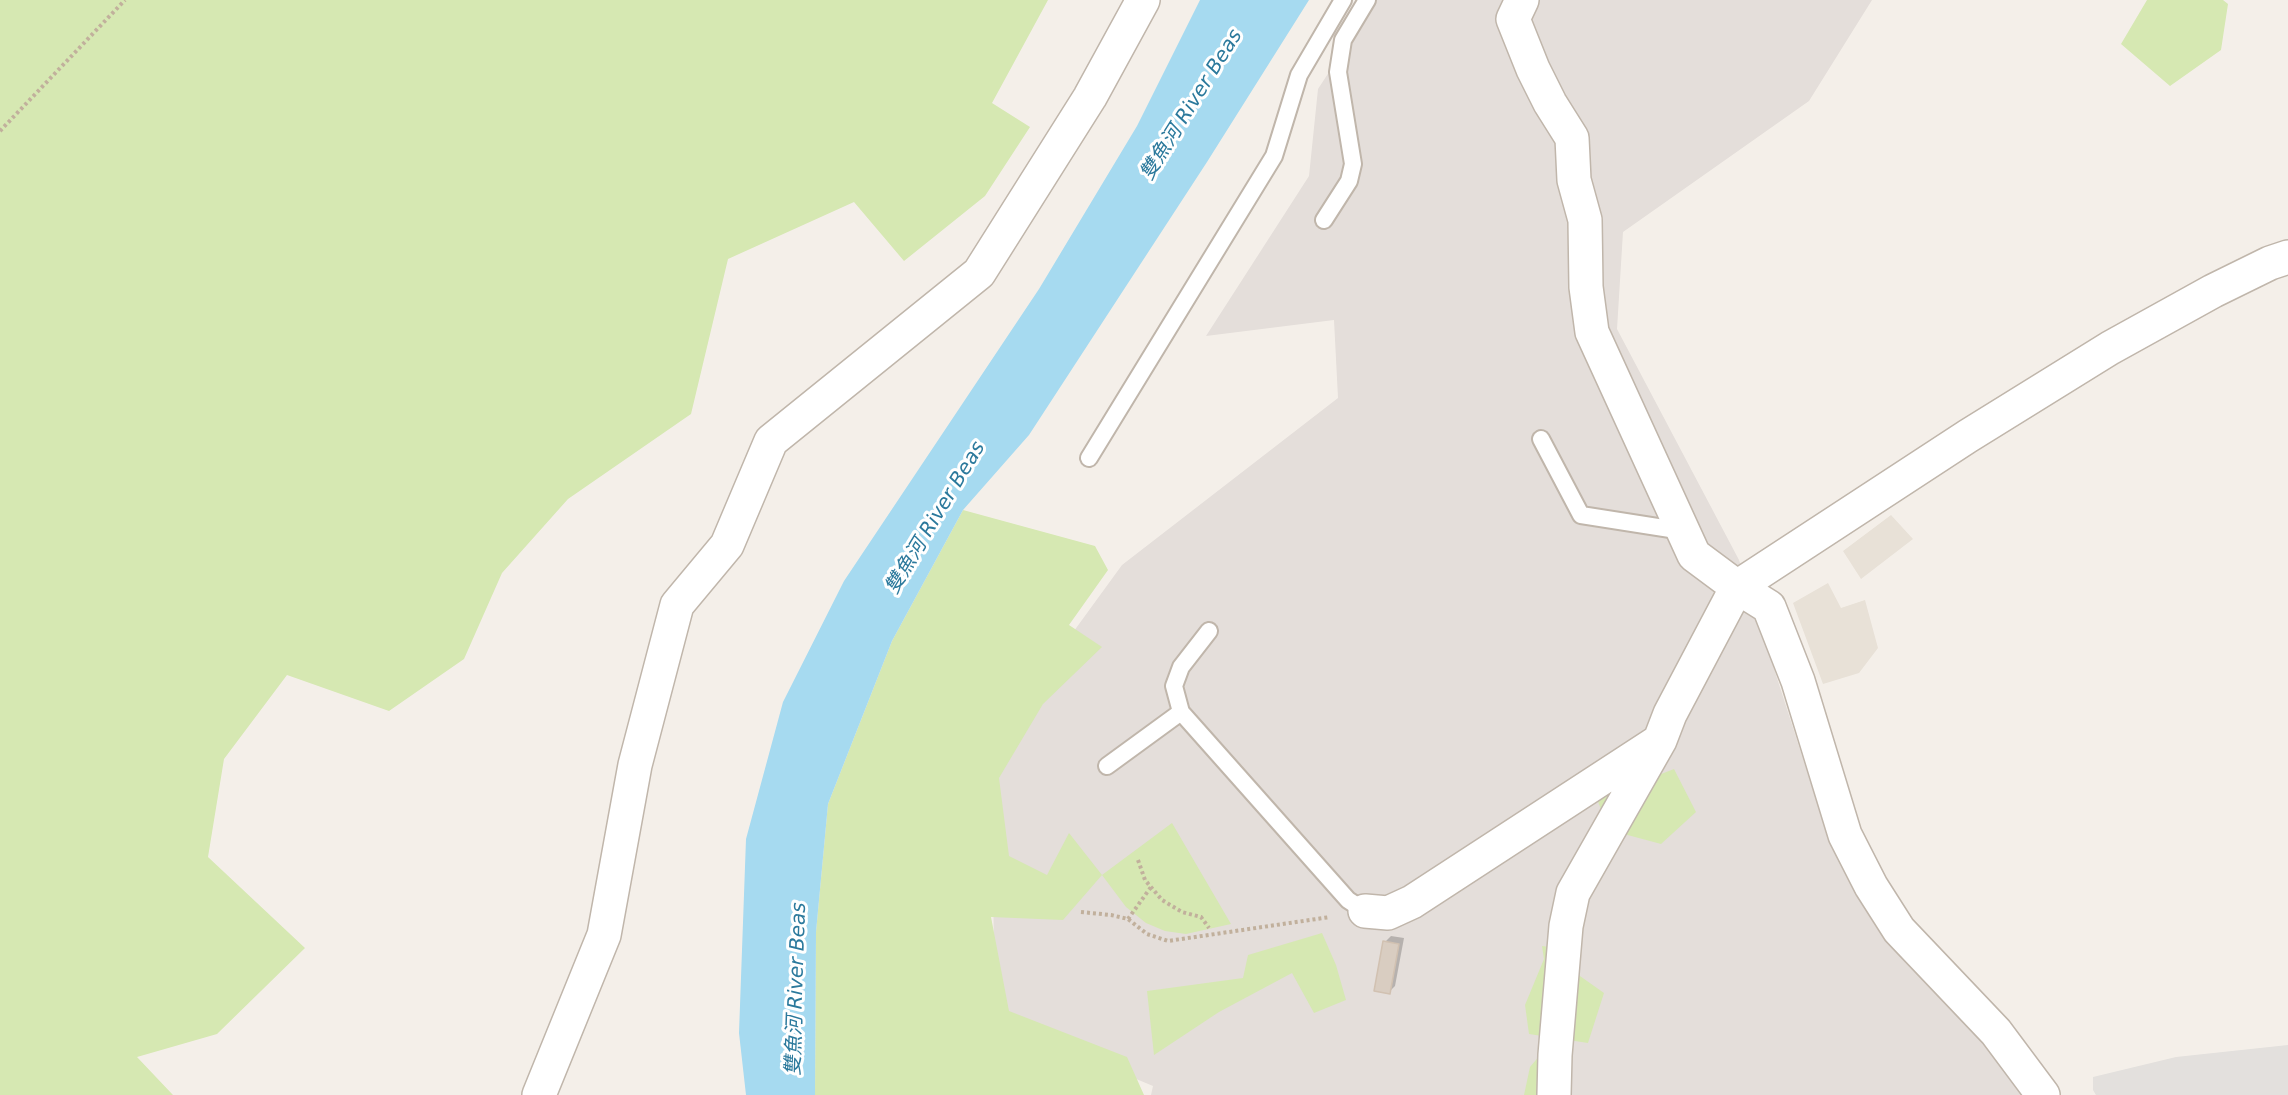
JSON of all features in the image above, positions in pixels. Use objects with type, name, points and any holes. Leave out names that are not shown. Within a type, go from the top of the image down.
[{"type":"street","points":[[539,1095],[604,935],[635,765],[677,605],[727,544],[771,441],[980,273],[1090,97],[1143,0]]},
{"type":"street","points":[[1513,6],[1538,78],[1550,103],[1572,138],[1574,180],[1586,220],[1586,287],[1592,332],[1694,555],[1769,607],[1798,681],[1845,835],[1871,886],[1899,930],[1995,1032],[2043,1095]]},
{"type":"street","points":[[1554,1095],[1555,1055],[1566,926],[1573,893],[1660,740],[1670,714],[1737,587],[1968,436],[2110,348],[2212,291],[2270,263],[2288,257]]},
{"type":"street","points":[[1365,911],[1389,913],[1412,902],[1660,740]]},
{"type":"lane","points":[[1089,458],[1274,156],[1299,75],[1343,0]]},
{"type":"lane","points":[[1324,220],[1349,181],[1353,164],[1338,72],[1343,40],[1367,0]]},
{"type":"lane","points":[[1541,439],[1581,515],[1683,531]]},
{"type":"lane","points":[[1209,631],[1181,667],[1174,686],[1181,712],[1348,900],[1365,911]]},
{"type":"lane","points":[[1107,766],[1181,712]]},
{"type":"path","points":[[0,131],[125,0]]},
{"type":"path","points":[[1138,860],[1145,880],[1162,900],[1182,912],[1201,917],[1209,928]]},
{"type":"path","points":[[1128,919],[1150,887]]},
{"type":"path","points":[[1081,912],[1128,919],[1147,933],[1168,941],[1365,911]]},
{"type":"shaded area","points":[[1376,0],[1872,0],[1809,101],[1623,232],[1617,329],[1739,560],[1832,849],[2023,1095],[1151,1095],[1153,1086],[995,1020],[991,745],[1122,565],[1338,398],[1334,320],[1206,336],[1309,176],[1318,89]]},
{"type":"shaded area","points":[[1891,515],[1913,539],[1861,579],[1843,551]]},
{"type":"shaded area","points":[[1828,583],[1841,608],[1865,600],[1878,648],[1859,673],[1823,684],[1793,603]]},
{"type":"shaded area","points":[[2288,1045],[2288,1095],[2096,1095],[2093,1090],[2093,1077],[2176,1057]]},
{"type":"green space","points":[[0,0],[1048,0],[992,103],[1030,127],[985,196],[904,261],[854,202],[728,259],[691,414],[568,499],[502,573],[464,659],[389,711],[287,675],[224,759],[208,857],[305,948],[217,1034],[137,1057],[173,1095],[0,1095]]},
{"type":"green space","points":[[2147,0],[2223,0],[2228,4],[2221,50],[2170,86],[2121,44]]},
{"type":"green space","points":[[963,510],[1095,546],[1108,570],[1069,625],[1102,647],[1043,704],[999,778],[1009,856],[1047,875],[1069,833],[1102,875],[1063,920],[991,917],[1009,1011],[1127,1057],[1144,1095],[815,1095],[816,932],[828,804],[892,641]]},
{"type":"green space","points":[[1674,769],[1696,812],[1661,844],[1609,830],[1597,799]]},
{"type":"green space","points":[[1172,823],[1231,924],[1186,934],[1165,931],[1146,923],[1126,907],[1102,875]]},
{"type":"green space","points":[[1322,933],[1336,965],[1346,1000],[1314,1013],[1292,973],[1219,1012],[1154,1055],[1147,991],[1243,978],[1248,955]]},
{"type":"green space","points":[[1542,946],[1557,948],[1570,969],[1604,993],[1588,1043],[1529,1034],[1525,1005],[1544,959]]},
{"type":"green space","points":[[1541,1054],[1550,1095],[1524,1095],[1530,1067]]},
{"type":"water","name":"雙魚河 River Beas","points":[[1200,0],[1309,0],[1207,162],[1029,435],[963,510],[892,641],[828,804],[816,932],[815,1095],[746,1095],[739,1033],[746,839],[783,702],[844,581],[1039,289],[1137,126]]},
{"type":"building","points":[[1383,941],[1399,944],[1390,994],[1374,991]]}]
